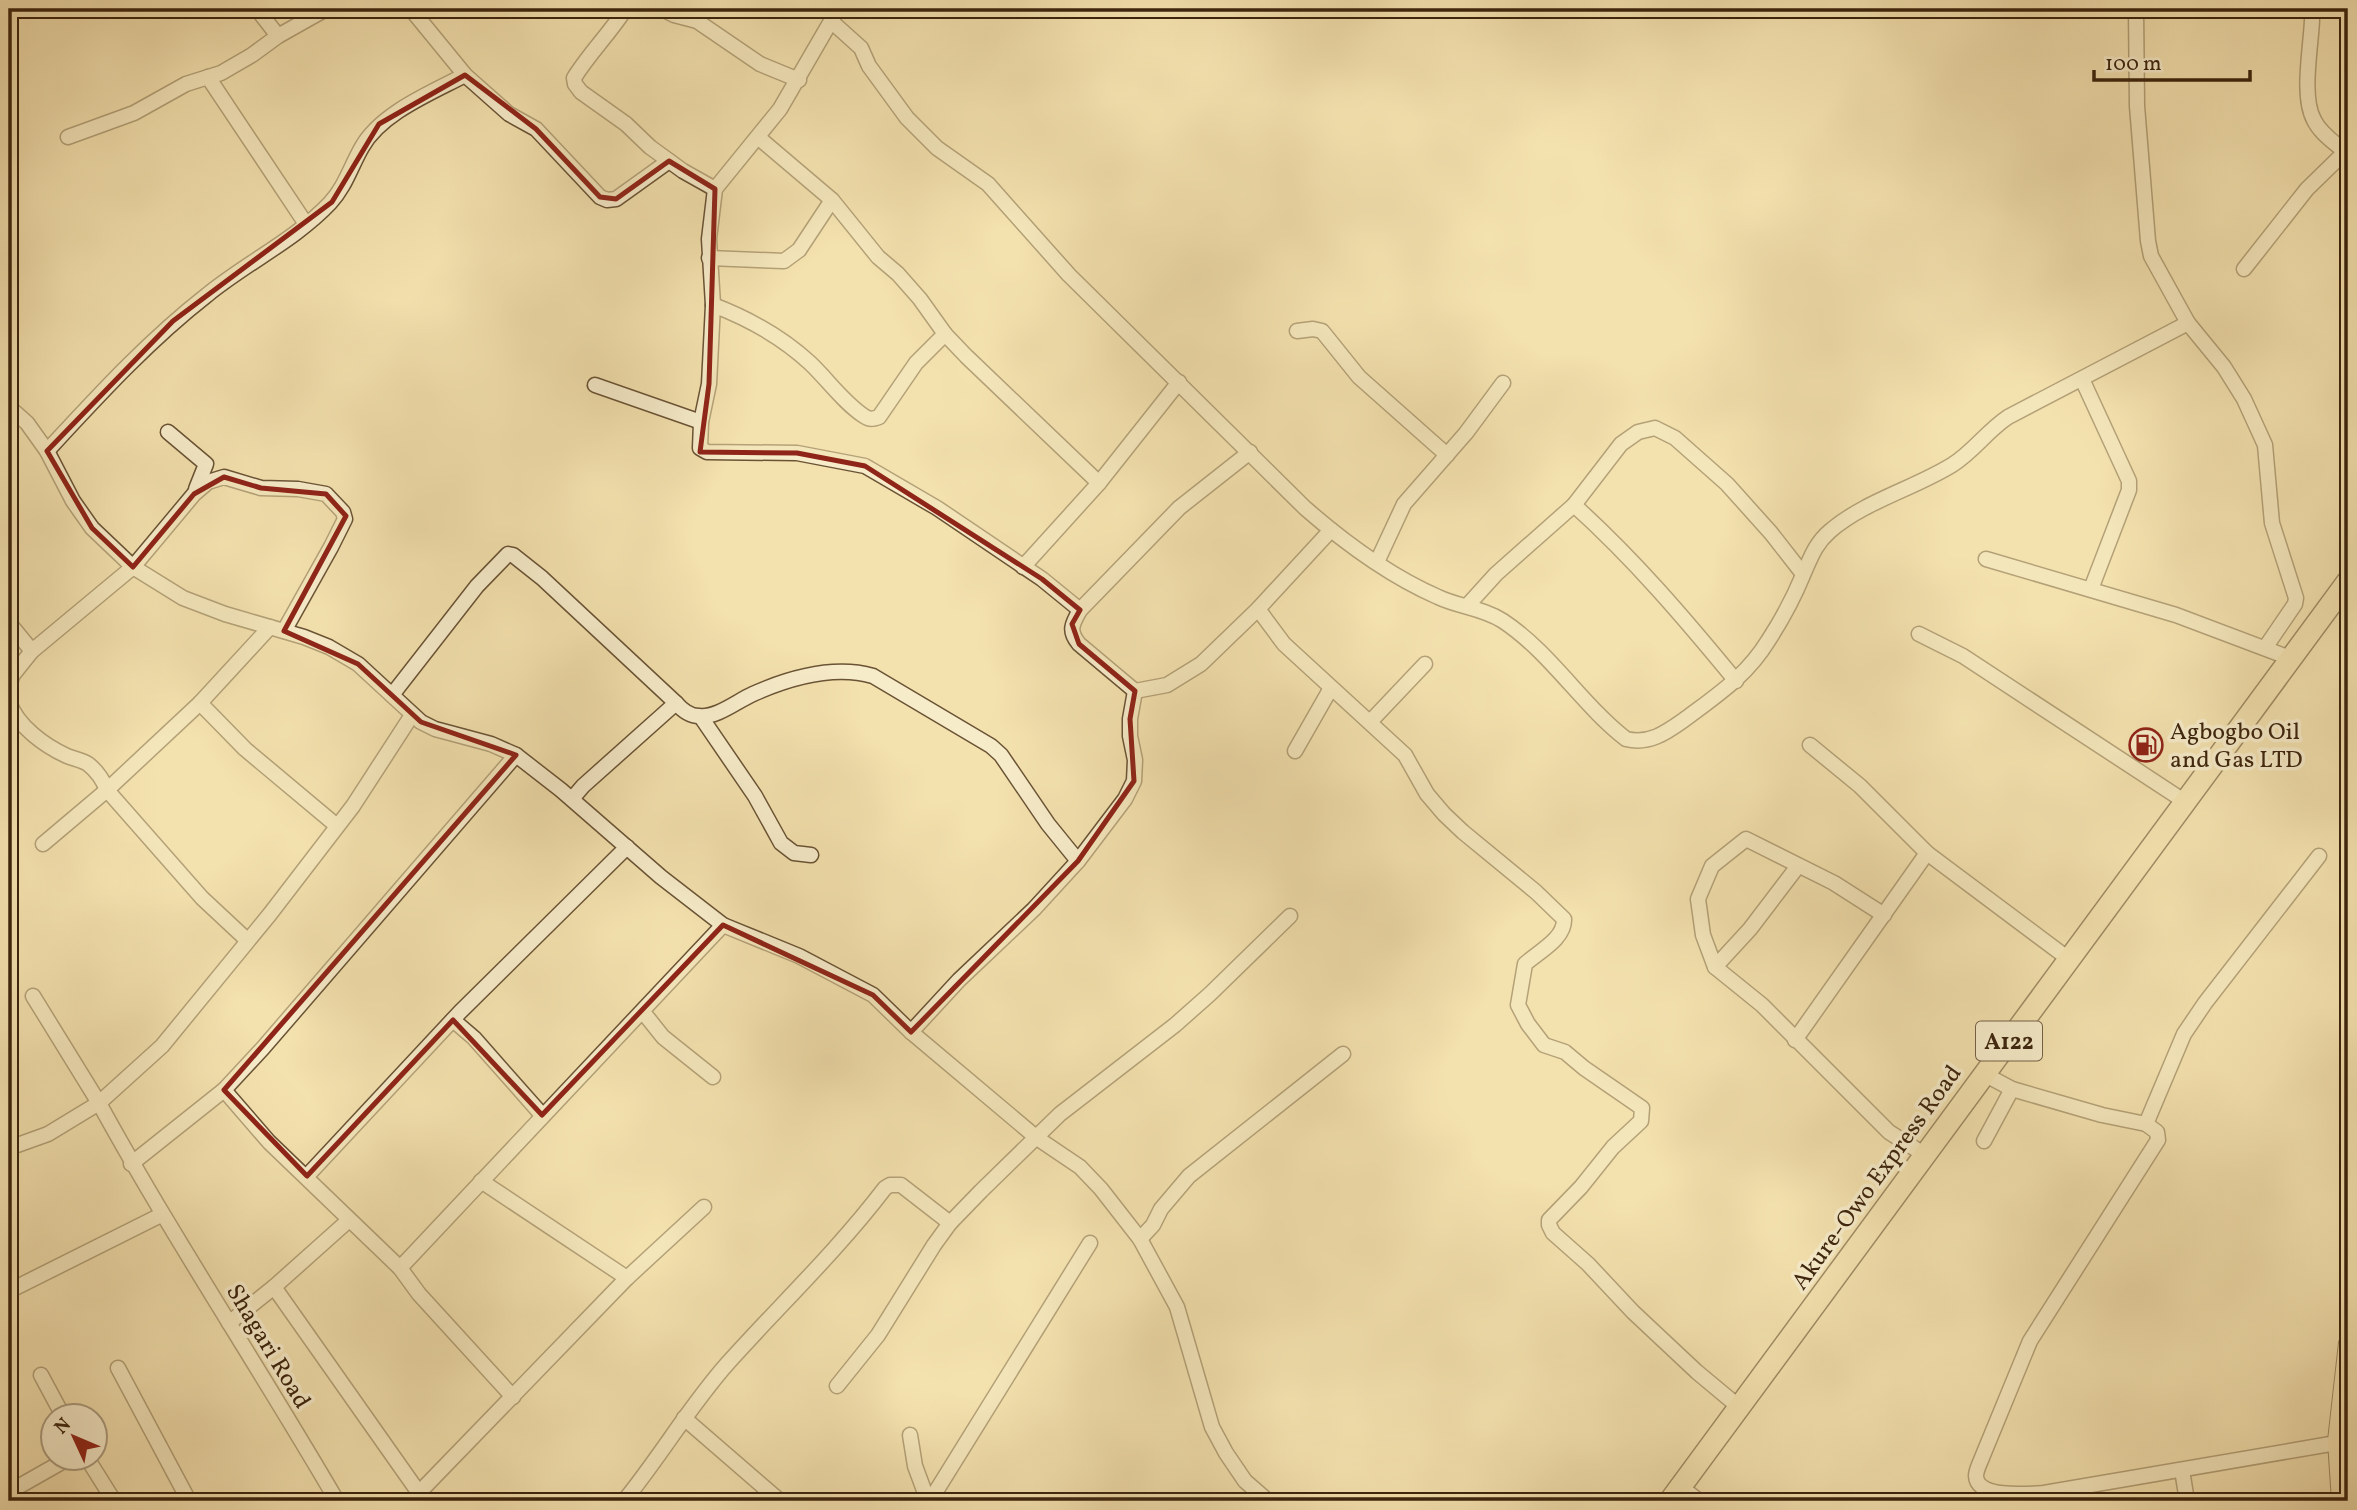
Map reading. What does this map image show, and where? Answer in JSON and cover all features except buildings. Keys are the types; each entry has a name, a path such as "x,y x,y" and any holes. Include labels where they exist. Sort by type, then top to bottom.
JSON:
{"highway":[{"name":"Akure-Owo Express Road","path":"1676,1494 2348,581"}],"main road":[{"path":"2342,1501 2348,1343"}],"street":[{"path":"257,9 278,36"},
{"path":"68,137 134,113 186,84 221,73 326,9"},
{"path":"411,9 465,75 509,114 536,129 600,197 607,200 616,199 668,161"},
{"path":"662,9 697,21 760,64 799,80"},
{"path":"2136,9 2137,106 2151,256 2188,323 2231,377 2258,425 2265,445 2272,523 2296,598 2295,604 2265,648"},
{"path":"624,10 584,61 574,78 576,85 668,161 715,190"},
{"path":"1080,610 937,508 865,466 797,453 702,452 700,448 701,422 709,384 713,305 709,258 715,190 759,138 799,80 835,15 861,48 875,74 907,118 937,148 988,184 1069,275 1282,486 1331,530 1402,580 1442,599 1500,618 1510,625 1626,739 1638,742 1665,733 1750,668 1804,574 1809,556 1818,542 1842,522 1953,464 2008,417 2188,323"},
{"path":"2244,269 2307,189 2347,153 2319,128 2312,118 2308,89 2312,20"},
{"path":"47,451 173,321 306,224 331,202 352,171 362,146 379,124 465,75"},
{"path":"208,77 306,224"},
{"path":"759,138 832,200 878,257 898,274 920,299 945,334 1099,483"},
{"path":"709,258 784,261 799,250 832,200"},
{"path":"713,305 740,316 783,343 808,362 856,410 872,419 879,417 916,363 945,334"},
{"path":"1297,331 1322,331 1359,377 1447,455"},
{"path":"2082,379 2129,481 2129,490 2091,589"},
{"path":"1023,567 1099,483 1179,382"},
{"path":"1377,562 1404,504 1447,455 1503,383"},
{"path":"595,385 701,422"},
{"path":"9,407 27,424 47,451 73,501 92,528 133,567 183,598 329,647 358,664 412,715 435,729 491,744 516,755 572,799 661,877 723,925 799,956 873,995 911,1032 1037,1138 1080,1167 1140,1239 1177,1307 1212,1427 1245,1481 1268,1501"},
{"path":"1467,606 1496,574 1574,505 1621,444 1638,432 1655,428 1675,438 1727,484 1804,574"},
{"path":"168,432 206,464 194,494"},
{"path":"1250,453 1179,508 1080,610 1072,624 1072,635 1089,654 1135,691 1155,689 1182,678 1201,664 1258,609 1331,530"},
{"path":"9,688 12,676 32,651 133,567 194,494 208,482 223,477 261,488 298,489 326,494 343,512 345,519 340,528 277,629 107,790 43,844"},
{"path":"1574,505 1614,541 1736,681"},
{"path":"392,695 477,586 508,554 513,555 542,578 690,714 701,717 789,681 826,673 854,671 873,676 991,746 1001,755 1048,824 1078,861"},
{"path":"1986,559 2176,615 2290,658"},
{"path":"1258,609 1284,644 1405,755 1427,794 1444,814 1564,919 1563,930 1525,964 1518,1005 1545,1046 1565,1052 1642,1108 1641,1121 1613,1147 1581,1187 1549,1220 1551,1230 1688,1364 1739,1407"},
{"path":"9,623 32,651"},
{"path":"1919,634 1973,663 2184,802"},
{"path":"1370,722 1426,664"},
{"path":"1295,751 1331,688"},
{"path":"911,1032 959,980 1034,909 1114,816 1133,781 1135,760 1130,719 1135,691"},
{"path":"9,702 12,713 20,722 49,746 86,763 98,774 107,790 202,898 247,940"},
{"path":"200,703 245,750 337,826"},
{"path":"572,799 676,703"},
{"path":"9,1148 48,1134 99,1103 162,1046 337,826 393,747 412,715"},
{"path":"701,717 749,787 781,843 794,853 811,855"},
{"path":"1810,745 1860,786 1927,853 2070,960"},
{"path":"131,1164 224,1090 516,755"},
{"path":"1884,915 1834,883 1746,839 1712,866 1698,899 1703,935 1715,967 1762,1005 1889,1132 1924,1155"},
{"path":"307,1176 453,1020 627,847"},
{"path":"1795,1040 1927,853"},
{"path":"2146,1124 2184,1034 2319,856"},
{"path":"1715,967 1750,929 1798,866"},
{"path":"837,1386 878,1335 918,1268 950,1223 1060,1114 1193,1009 1236,971 1290,916"},
{"path":"400,1268 723,925"},
{"name":"Shagari Road","path":"33,996 99,1103 161,1215 337,1501"},
{"path":"643,1012 663,1037 713,1077"},
{"path":"453,1020 474,1038 542,1115"},
{"path":"1140,1239 1153,1225 1161,1209 1189,1177 1343,1054"},
{"path":"1984,1074 2012,1089 2102,1115 2146,1124 2157,1132 2158,1140 2030,1341 1976,1476 1978,1483 1986,1489 2016,1495 2044,1493 2343,1441"},
{"path":"1984,1141 2012,1089"},
{"path":"224,1090 270,1142 400,1268 419,1294 513,1397"},
{"path":"481,1181 627,1278"},
{"path":"624,1501 728,1363 848,1236 885,1188 901,1185 950,1223"},
{"path":"274,1287 415,1497 627,1278 704,1206"},
{"path":"9,1291 161,1215"},
{"path":"229,1322 274,1287 349,1220"},
{"path":"929,1501 1090,1243"},
{"path":"118,1368 189,1501"},
{"path":"41,1375 55,1402"},
{"path":"684,1418 780,1501"},
{"path":"910,1435 915,1466 929,1501"},
{"path":"2182,1470 2187,1501"},
{"path":"9,1492 44,1472"},
{"path":"96,1472 114,1501"},
{"path":"1676,1494 1699,1501"}],"highlighted area":[{"path":"465,75 536,129 600,197 616,199 669,161 715,189 709,384 700,452 797,453 865,466 1042,579 1080,610 1072,624 1079,644 1135,691 1130,719 1134,781 1078,861 911,1032 873,995 723,925 542,1115 453,1020 307,1176 224,1090 516,755 421,722 358,664 284,631 346,516 326,494 261,488 224,477 194,494 133,567 92,528 47,451 173,321 332,202 379,124"}],"place":[{"name":"Agbogbo Oil and Gas LTD","path":"2146,745"}]}
